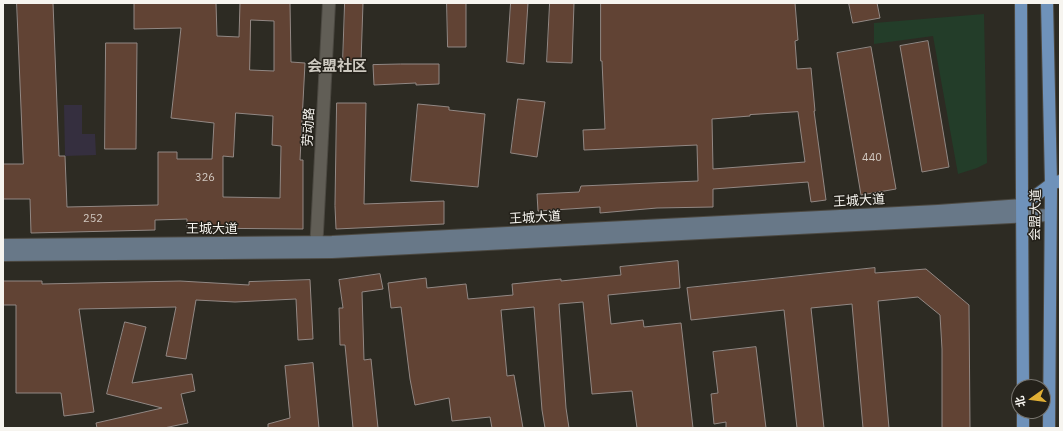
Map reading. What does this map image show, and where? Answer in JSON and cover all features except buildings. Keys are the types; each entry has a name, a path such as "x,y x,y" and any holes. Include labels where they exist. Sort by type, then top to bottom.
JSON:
{"main road":[{"name":"会盟大道","path":"1021,3 1023,379"},
{"name":"会盟大道","path":"1047,3 1055,183 1049,428"},
{"path":"1023,211 1055,183"},
{"name":"王城大道","path":"3,255 316,247 1023,211 1055,215"},
{"name":"王城大道","path":"3,245 316,247"}],"street":[{"name":"劳动路","path":"316,247 329,3"}],"shaded area":[{"path":"64,105 82,105 82,134 95,134 96,155 65,156"}],"green space":[{"path":"984,14 987,163 958,174 933,36 874,44 874,23"}],"district":[{"name":"会盟社区","path":"337,67"}]}
